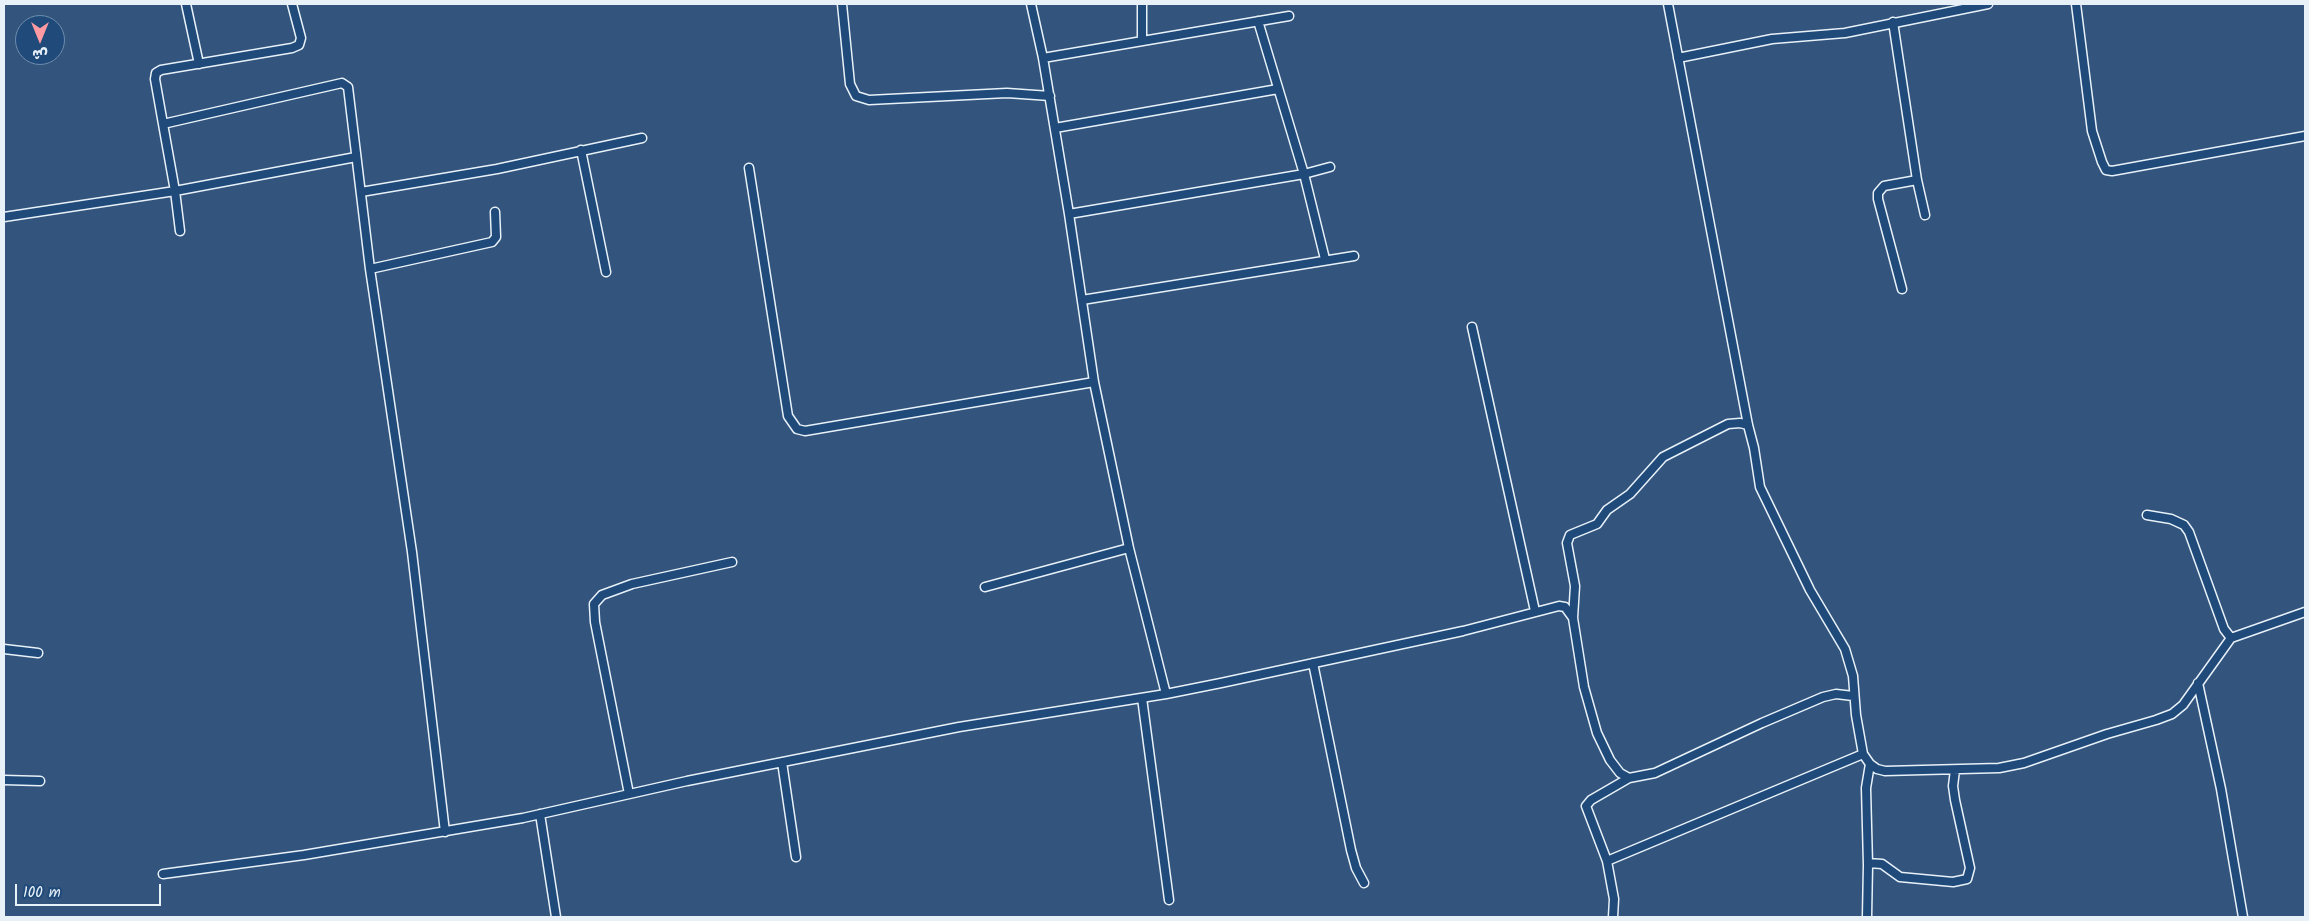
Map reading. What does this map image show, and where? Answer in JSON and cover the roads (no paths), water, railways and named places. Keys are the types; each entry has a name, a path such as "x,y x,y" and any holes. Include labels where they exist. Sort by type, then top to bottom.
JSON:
{"street":[{"path":"186,4 199,64"},
{"path":"180,232 176,191 155,79 156,73 161,70 292,48 299,45 301,38 292,4"},
{"path":"842,4 850,84 856,96 869,100 1016,93 1050,96"},
{"path":"1031,4 1050,96 1094,382 1129,548 1166,694"},
{"path":"1142,4 1142,41"},
{"path":"1668,4 1760,487 1810,590 1845,649 1853,676 1853,696 1863,754 1870,764 1876,769 1885,771 1999,768 2024,762 2107,734 2156,720 2172,714 2183,705 2231,638 2305,612"},
{"path":"1678,58 1772,39 1838,34 1988,4"},
{"path":"2076,4 2091,122 2106,170 2112,172 2305,136"},
{"path":"1043,58 1289,16"},
{"path":"1258,21 1304,174 1325,259"},
{"path":"1894,22 1917,180 1925,215"},
{"path":"163,124 342,83 346,84 349,93 370,269 412,552 445,832"},
{"path":"1055,128 1278,89"},
{"path":"361,192 497,169 642,138"},
{"path":"581,150 606,272"},
{"path":"4,217 176,191 356,157"},
{"path":"1069,214 1304,174 1330,167"},
{"path":"749,168 788,416 796,429 805,431 1094,382"},
{"path":"1902,289 1878,193 1884,186 1917,180"},
{"path":"370,269 492,242 496,237 495,212"},
{"path":"1082,300 1325,259 1354,256"},
{"path":"1472,328 1535,611"},
{"path":"1629,778 1620,773 1610,760 1593,720 1584,687 1573,618 1576,586 1567,543 1570,535 1597,524 1607,510 1630,494 1663,457 1728,424 1740,423 1748,426"},
{"path":"2147,515 2171,519 2184,525 2189,532 2224,629 2231,638"},
{"path":"984,586 1129,548"},
{"path":"629,794 594,616 594,604 602,595 632,584 732,562"},
{"path":"163,874 304,856 445,832 959,727 1166,694 1463,631 1559,606 1565,608 1573,618"},
{"path":"4,649 38,653"},
{"path":"1313,663 1351,850 1356,868 1364,883"},
{"path":"2198,683 2221,790 2242,917"},
{"path":"1613,917 1614,899 1607,861 1588,814 1586,804 1629,778 1655,773 1823,697 1836,694 1853,696"},
{"path":"1142,698 1169,900"},
{"path":"1607,861 1863,754"},
{"path":"782,762 796,857"},
{"path":"1867,917 1866,788 1870,764"},
{"path":"1868,863 1882,864 1900,877 1953,882 1967,879 1970,868 1955,800 1955,770"},
{"path":"4,780 40,781"},
{"path":"540,814 556,917"}]}
